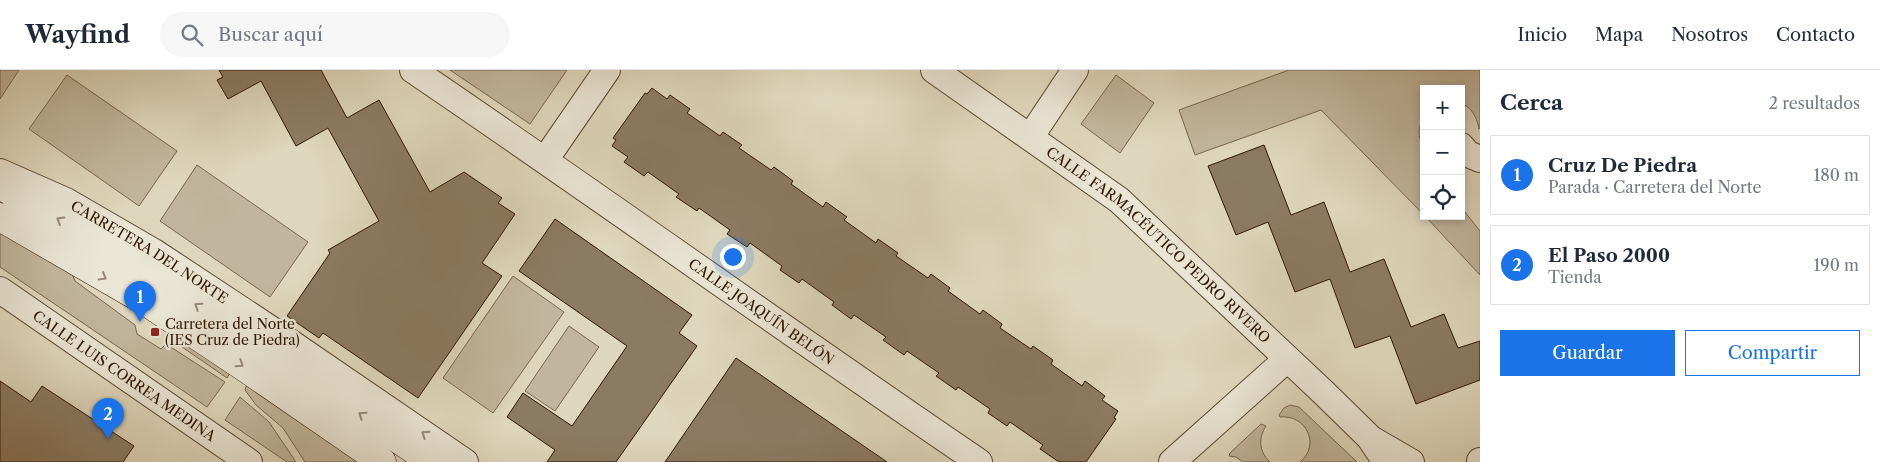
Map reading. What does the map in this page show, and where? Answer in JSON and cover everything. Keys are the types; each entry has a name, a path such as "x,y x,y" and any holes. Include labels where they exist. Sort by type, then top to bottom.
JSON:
{"street":[{"name":"CALLE JOAQUÍN BELÓN","path":"413,70 979,462"},
{"path":"545,160 607,70"},
{"name":"CALLE FARMACÉUTICO PEDRO RIVERO","path":"934,70 1031,136 1119,200 1369,437 1386,462"},
{"path":"1031,136 1075,70"},
{"path":"1465,151 1468,154 1480,159"},
{"name":"CARRETERA DEL NORTE","path":"0,172 66,201 154,252 465,462"},
{"name":"CARRETERA DEL NORTE","path":"0,185 96,241 262,346 432,462"},
{"path":"0,217 145,301 382,462"},
{"name":"CALLE LUIS CORREA MEDINA","path":"0,290 249,462"},
{"path":"1172,462 1287,358"},
{"name":"CALLE FARMACÉUTICO PEDRO RIVERO","path":"1369,437 1411,462"}],"shaded area":[{"path":"0,70 19,70 0,99"},
{"path":"450,70 567,70 530,124"},
{"path":"1289,70 1480,70 1480,128 1478,129 1475,116 1465,105 1465,85 1420,85 1420,211 1321,110 1195,155 1179,110"},
{"path":"67,75 177,151 139,206 29,129"},
{"path":"1116,75 1154,103 1120,153 1081,124"},
{"path":"197,165 308,242 270,297 160,221"},
{"path":"1465,212 1480,231 1480,275 1429,220 1465,220"},
{"path":"0,230 70,269 75,281 135,325 137,334 161,349 166,344 225,382 207,407 0,267"},
{"path":"513,276 564,312 493,413 443,378"},
{"path":"569,326 599,347 555,411 525,391"},
{"path":"178,336 231,371 227,378 169,338"},
{"path":"247,384 363,462 305,462 283,428 256,405 245,390"},
{"path":"240,397 269,422 296,462 287,462 225,420"},
{"path":"1290,405 1299,407 1357,462 1300,462 1306,455 1310,440 1308,432 1297,420 1289,417 1280,417 1279,415 1284,408"},
{"path":"1261,424 1266,426 1263,431 1261,445 1266,458 1270,462 1243,462 1236,457 1229,456 1230,453"}],"building":[{"path":"219,70 321,70 347,118 379,100 430,192 464,172 502,198 498,203 515,214 482,263 502,276 418,398 323,333 319,338 287,316 330,253 328,250 379,221 328,128 296,146 261,81 228,99 217,80 223,77"},
{"path":"652,88 667,99 670,95 690,109 687,113 720,136 723,132 742,145 739,148 771,170 774,167 793,181 791,184 823,207 826,202 847,217 844,220 876,243 878,239 898,253 896,256 928,278 931,274 950,288 948,291 980,314 983,310 1002,324 1000,328 1031,349 1033,346 1053,360 1051,364 1082,386 1085,381 1105,396 1102,400 1118,411 1114,418 1116,419 1086,462 1059,462 1040,449 1043,445 1010,422 1007,426 988,413 990,409 958,387 956,390 936,376 939,373 907,351 904,355 883,340 886,337 854,315 851,319 832,305 834,302 802,279 799,283 780,270 782,266 750,243 747,247 727,234 730,230 699,208 697,211 676,197 679,194 648,172 644,176 624,162 628,157 612,146 616,140 613,138 645,93 647,94"},
{"path":"1264,145 1291,215 1324,202 1350,272 1384,259 1411,327 1444,314 1458,348 1480,341 1480,380 1416,404 1390,336 1355,348 1330,279 1295,292 1268,222 1236,235 1208,166"},
{"path":"555,219 692,315 679,333 697,346 616,462 547,462 555,450 507,417 523,393 572,426 627,346 519,271"},
{"path":"736,358 887,462 665,462"},
{"path":"0,381 31,402 42,386 134,446 123,462 0,462"}],"place":[{"name":"Cruz De Piedra","path":"140,322"},
{"name":"Carretera del Norte (IES Cruz de Piedra)","path":"155,332"},
{"name":"El Paso 2000","path":"108,439"}]}
